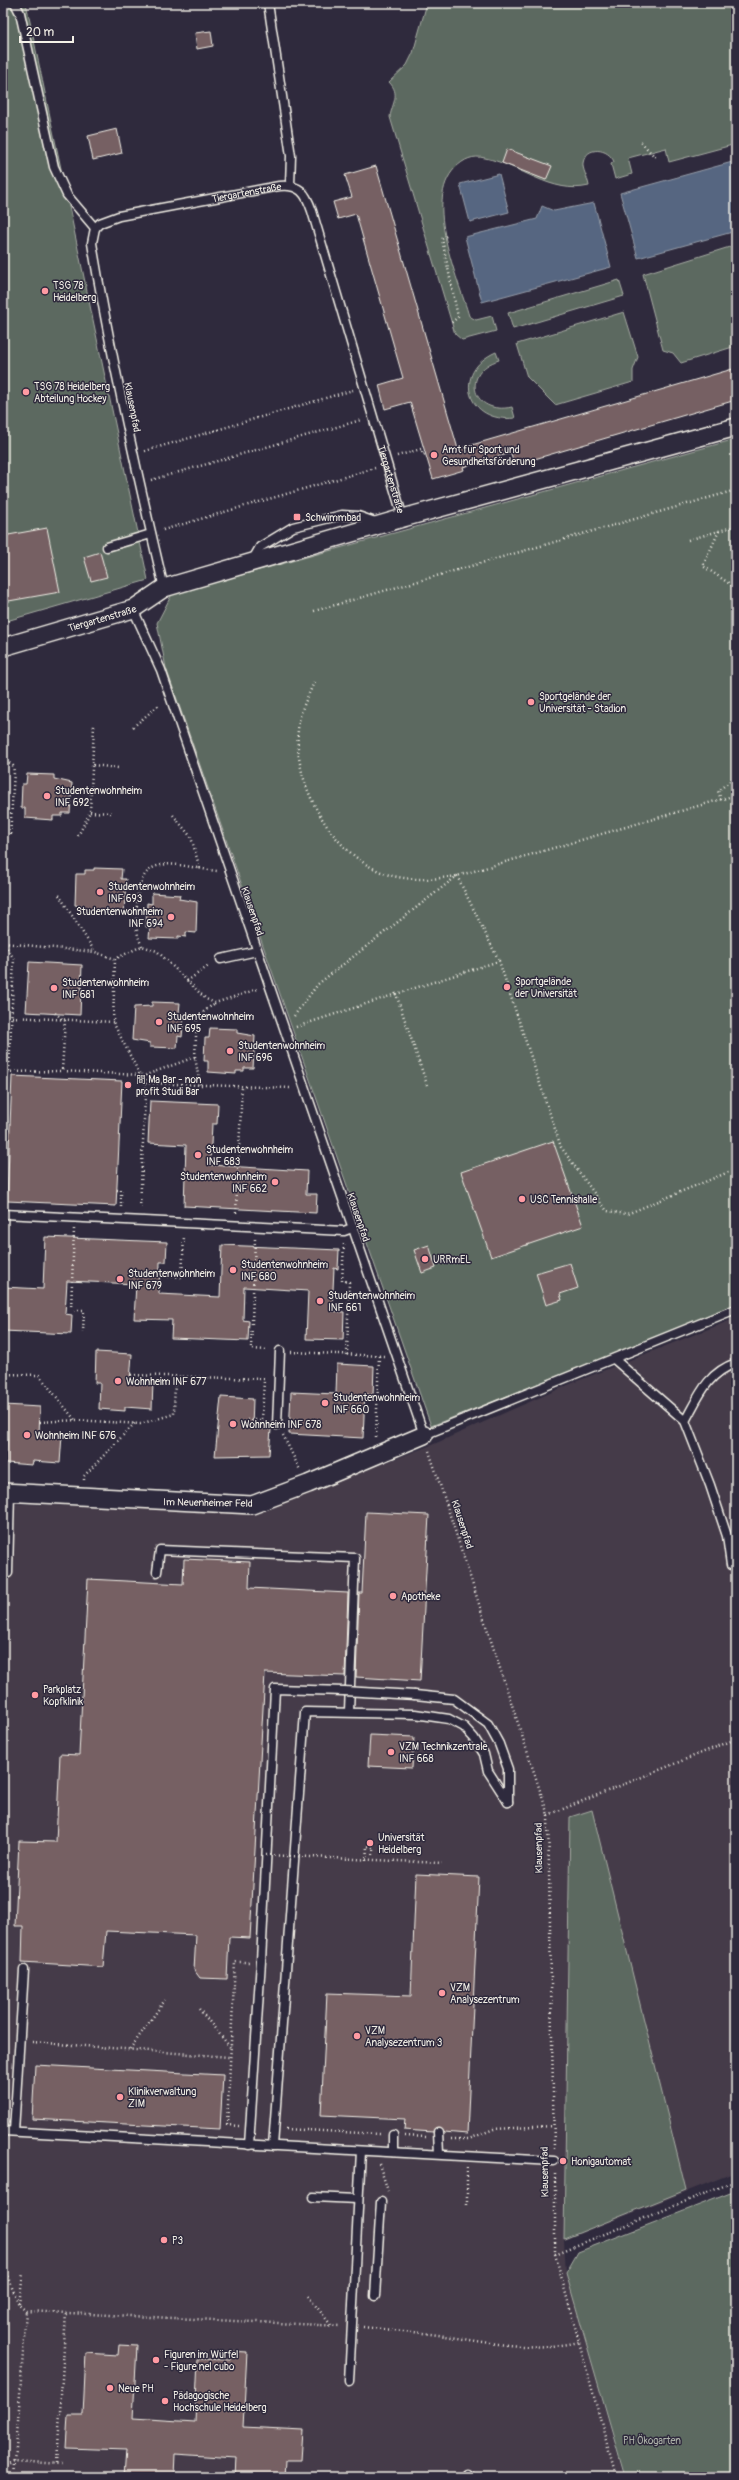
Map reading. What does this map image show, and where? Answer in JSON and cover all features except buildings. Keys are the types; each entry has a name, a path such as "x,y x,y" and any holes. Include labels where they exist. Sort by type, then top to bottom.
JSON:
{"street":[{"name":"Tiergartenstraße","path":"3,647 133,609 164,588 251,564 380,524 736,427"},
{"name":"Im Neuenheimer Feld","path":"7,1492 252,1505 424,1435"}],"lane":[{"path":"15,3 20,13 58,178 81,214 94,228"},
{"path":"268,3 291,156 290,185"},
{"name":"Tiergartenstraße","path":"94,228 100,223 119,216 290,185 300,188 307,197 312,211 364,388 371,417 403,518"},
{"name":"Klausenpfad","path":"94,228 92,243 97,273 132,454 164,588"},
{"path":"251,564 260,547 293,527 342,515 358,516 380,524"},
{"path":"107,547 151,534"},
{"name":"Klausenpfad","path":"133,609 161,670 229,873 304,1087 348,1229 396,1354 424,1435"},
{"path":"221,959 257,951"},
{"path":"3,1214 348,1229"},
{"path":"424,1435 736,1309"},
{"path":"277,1425 280,1351"},
{"path":"614,1359 685,1421 724,1529 731,1565"},
{"path":"685,1421 713,1375 725,1367 736,1363"},
{"path":"7,1492 8,1573"},
{"path":"157,1572 160,1550 355,1558 349,1711"},
{"path":"249,2145 261,1962 275,1689 344,1691 454,1699 488,1724 499,1744 508,1769 508,1802 488,1771 484,1754 474,1738 464,1727 449,1719 415,1714 349,1711 305,1712 273,2146"},
{"path":"14,2131 24,1970"},
{"path":"3,2131 554,2161"},
{"path":"438,2132 438,2154"},
{"path":"393,2135 393,2152"},
{"path":"349,2381 360,2151"},
{"path":"313,2197 357,2199"},
{"path":"375,2296 381,2202"}],"path":[{"path":"641,142 656,158"},
{"path":"446,236 442,239 458,317 451,323"},
{"path":"132,454 364,388"},
{"path":"139,484 371,417"},
{"path":"151,534 386,462 422,449 423,454 425,454"},
{"path":"314,611 736,490"},
{"path":"688,540 736,526"},
{"path":"719,531 703,566 736,588"},
{"path":"314,682 299,722 299,752 308,793 325,825 348,849 369,865 393,876 427,880 457,876 736,796"},
{"path":"133,727 163,702 171,699"},
{"path":"78,836 90,812 94,724"},
{"path":"3,758 13,766 14,772 10,836"},
{"path":"93,765 118,768"},
{"path":"721,800 718,791 736,776"},
{"path":"90,812 113,813"},
{"path":"174,815 191,837 200,870"},
{"path":"215,1003 206,999 157,952 142,946 136,934 138,886 147,874 158,865 178,865 200,870 229,873"},
{"path":"457,876 499,961 561,1147 607,1211 627,1214 736,1169"},
{"path":"284,1030 318,984 457,876"},
{"path":"59,895 95,952"},
{"path":"4,905 4,943 14,959 9,1070"},
{"path":"4,943 95,952 115,959 142,946"},
{"path":"115,959 113,1022 140,1075"},
{"path":"187,981 221,959"},
{"path":"284,1030 499,961"},
{"path":"200,1086 195,1056 197,1017 215,1003 269,986"},
{"path":"396,994 427,1085"},
{"path":"55,1014 65,1020"},
{"path":"12,1017 113,1022"},
{"path":"62,1071 65,1020"},
{"path":"3,1072 9,1070 62,1071 146,1075 195,1056"},
{"path":"139,1221 146,1075"},
{"path":"145,1083 200,1086 304,1087"},
{"path":"236,1225 242,1087"},
{"path":"117,1190 122,1190 121,1209"},
{"path":"75,1218 71,1310 84,1310 84,1332"},
{"path":"160,1276 182,1277 185,1223"},
{"path":"256,1226 251,1348 379,1356 396,1354"},
{"path":"347,1354 349,1282 342,1281 348,1229"},
{"path":"375,1456 379,1356"},
{"path":"3,1374 39,1375 76,1420"},
{"path":"131,1375 264,1379 263,1383"},
{"path":"40,1422 76,1420 135,1422 140,1424 174,1414 175,1377"},
{"path":"247,1420 262,1420"},
{"path":"81,1495 84,1476 135,1422"},
{"name":"Klausenpfad","path":"424,1435 548,1815 555,2254 616,2477"},
{"path":"548,1815 736,1739"},
{"path":"366,1861 367,1846 373,1847 373,1855"},
{"path":"266,1855 366,1861 442,1862"},
{"path":"227,2125 229,2057 235,1962 261,1962"},
{"path":"130,2049 165,2000"},
{"path":"199,2009 230,2047"},
{"path":"19,2042 229,2057"},
{"path":"374,2151 390,2195"},
{"path":"467,2156 467,2206"},
{"path":"555,2254 736,2181"},
{"path":"3,2265 19,2305 26,2311 351,2326 413,2331 520,2347 563,2345 579,2342"},
{"path":"19,2305 23,2273"},
{"path":"308,2296 332,2325"},
{"path":"14,2477 26,2311"},
{"path":"57,2463 66,2312"},
{"path":"3,2467 15,2461 62,2464"}],"shaded area":[{"name":"Universität Heidelberg","path":"736,1318 736,2172 564,2240 566,2273 624,2477 3,2477 3,1503 253,1513 434,1444 577,1381"}],"green space":[{"name":"TSG 78 Heidelberg","path":"3,3 26,3 148,580 3,622"},
{"path":"427,3 736,3 736,144 669,162 666,148 628,158 632,174 615,179 611,164 614,162 611,157 603,151 593,151 588,153 583,163 583,168 589,186 575,188 549,183 498,162 481,157 469,158 462,162 455,168 446,182 442,200 442,219 446,240 451,261 469,316 476,320 492,316 496,331 462,340 455,334 390,117 395,95 393,86 389,82 407,65 413,53"},
{"path":"736,245 736,346 681,363 673,353 663,350 643,274"},
{"path":"619,280 624,296 513,329 508,313"},
{"path":"624,312 638,357 633,370 633,382 555,405 527,377 517,344"},
{"path":"496,352 499,360 487,366 479,374 475,383 476,391 480,399 488,405 498,408 512,407 515,418 499,418 485,413 476,405 471,395 470,383 473,372 482,361"},
{"name":"Sportgelände der Universität","path":"736,439 736,1306 431,1426 166,668 157,623 172,594"},
{"path":"592,1810 686,2190 564,2239 570,1817"},
{"name":"PH Ökogarten","path":"733,2192 736,2202 736,2477 625,2477 566,2273 578,2252"}],"water":[{"path":"736,161 736,231 638,258 620,193"},
{"path":"499,174 509,212 470,222 460,184"},
{"path":"594,203 611,267 482,302 465,237 537,219 542,206 554,211"}],"place":[{"name":"TSG 78 Heidelberg","path":"45,291"},
{"name":"TSG 78 Heidelberg Abteilung Hockey","path":"26,392"},
{"name":"Amt für Sport und Gesundheitsförderung","path":"434,455"},
{"name":"Schwimmbad","path":"297,517"},
{"name":"Sportgelände der Universität - Stadion","path":"531,702"},
{"name":"Studentenwohnheim INF 692","path":"47,796"},
{"name":"Studentenwohnheim INF 693","path":"100,892"},
{"name":"Studentenwohnheim INF 694","path":"171,917"},
{"name":"Sportgelände der Universität","path":"507,987"},
{"name":"Studentenwohnheim INF 681","path":"54,988"},
{"name":"Studentenwohnheim INF 695","path":"159,1022"},
{"name":"Studentenwohnheim INF 696","path":"230,1051"},
{"name":"間 Ma Bar - non profit Studi Bar","path":"128,1085"},
{"name":"Studentenwohnheim INF 683","path":"198,1155"},
{"name":"Studentenwohnheim INF 662","path":"275,1182"},
{"name":"USC Tennishalle","path":"522,1199"},
{"name":"URRmEL","path":"425,1259"},
{"name":"Studentenwohnheim INF 680","path":"233,1270"},
{"name":"Studentenwohnheim INF 679","path":"120,1279"},
{"name":"Studentenwohnheim INF 661","path":"320,1301"},
{"name":"Wohnheim INF 677","path":"118,1381"},
{"name":"Studentenwohnheim INF 660","path":"325,1403"},
{"name":"Wohnheim INF 678","path":"233,1424"},
{"name":"Wohnheim INF 676","path":"27,1435"},
{"name":"Apotheke","path":"393,1596"},
{"name":"Parkplatz Kopfklinik","path":"35,1695"},
{"name":"VZM Technikzentrale INF 668","path":"391,1752"},
{"name":"Universität Heidelberg","path":"370,1843"},
{"name":"VZM Analysezentrum","path":"442,1993"},
{"name":"VZM Analysezentrum 3","path":"357,2036"},
{"name":"Klinikverwaltung ZIM","path":"120,2097"},
{"name":"Honigautomat","path":"563,2161"},
{"name":"P3","path":"164,2240"},
{"name":"Figuren im Würfel - Figure nel cubo","path":"156,2360"},
{"name":"Neue PH","path":"110,2388"},
{"name":"Pädagogische Hochschule Heidelberg","path":"165,2401"}]}
